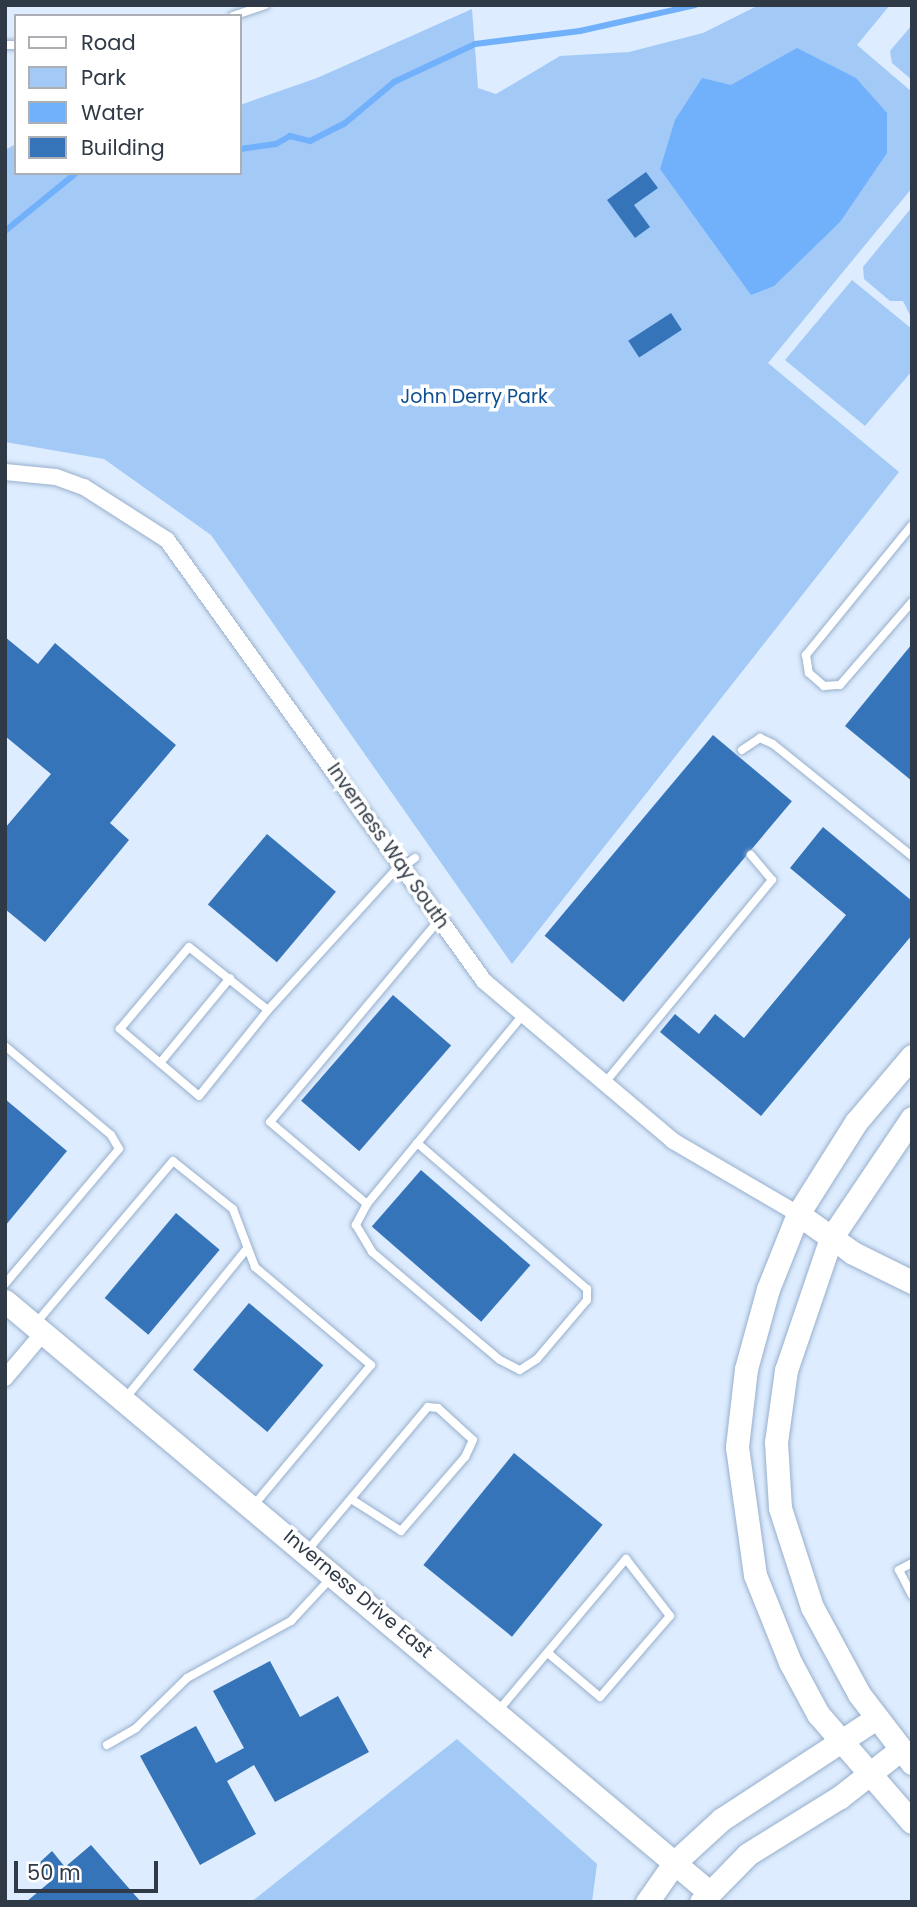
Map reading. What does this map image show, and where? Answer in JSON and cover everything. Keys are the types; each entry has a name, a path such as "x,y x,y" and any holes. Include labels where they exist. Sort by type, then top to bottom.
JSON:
{"main road":[{"path":"912,1056 856,1122 798,1214 768,1289 746,1369 737,1447 740,1493 755,1575 790,1661 818,1714 912,1822"},
{"path":"704,1896 748,1854 870,1775 906,1757 875,1719 812,1607 780,1508 776,1442 786,1370 831,1238 912,1118"},
{"path":"798,1214 831,1238 912,1282"},
{"name":"Inverness Drive East","path":"5,1301 498,1711 675,1862 704,1896"},
{"path":"647,1902 675,1862 722,1819 875,1719"}],"street":[{"name":"Inverness Way South","path":"5,472 56,477 99,494 179,551 406,863 439,920 484,981 603,1085 696,1158 798,1214"},
{"path":"5,1378 39,1329"}],"lane":[{"path":"239,14 265,5"},
{"path":"912,525 806,655 809,673 824,686 840,685 912,602"},
{"path":"742,750 760,738 773,744 912,856"},
{"path":"603,1085 772,880 751,855"},
{"path":"268,1010 189,947 120,1029 199,1096 268,1010 406,863"},
{"path":"367,1204 270,1122 439,920"},
{"path":"160,1063 230,978"},
{"path":"417,1143 587,1289 587,1300 537,1359 520,1370 372,1252 356,1225 367,1204 417,1143 522,1016"},
{"path":"5,1046 111,1135 119,1149 5,1284"},
{"path":"39,1329 173,1161 233,1209 246,1250 255,1267 371,1365 253,1506"},
{"path":"124,1400 246,1250"},
{"path":"307,1551 428,1407 438,1408 473,1440 465,1457 401,1531 351,1499"},
{"path":"498,1711 626,1559 670,1616 600,1697 548,1653"},
{"path":"912,1563 900,1570 912,1595"},
{"path":"107,1745 136,1728 187,1678 291,1621 334,1574"}],"green space":[{"name":"John Derry Park","path":"759,5 890,5 857,45 912,92 912,188 768,363 899,472 512,964 211,535 104,459 5,442 5,150 14,145 14,175 242,175 242,104 317,78 472,9 478,88 496,94 560,56 629,52 703,33"},
{"path":"912,25 912,80 892,63 890,51"},
{"path":"912,207 912,319 903,301 890,301 864,279 863,267"},
{"path":"852,280 912,329 912,371 865,426 785,360"},
{"path":"457,1739 597,1864 592,1902 251,1902"}],"water":[{"path":"797,48 856,78 887,113 887,153 840,222 774,286 751,295 660,169 675,120 702,78 731,85"}],"building":[{"path":"646,172 658,188 634,205 650,227 635,238 607,200"},
{"path":"671,313 682,330 639,358 628,341"},
{"path":"5,637 38,664 55,643 176,745 110,823 129,840 45,942 5,909 5,828 51,774 5,736"},
{"path":"912,644 912,781 845,726"},
{"path":"713,735 792,801 623,1002 545,936"},
{"path":"823,827 912,901 912,935 761,1116 660,1032 675,1014 699,1034 715,1014 744,1038 846,915 790,868"},
{"path":"267,834 336,892 277,962 208,904"},
{"path":"393,995 451,1046 359,1151 301,1101"},
{"path":"5,1099 67,1151 5,1226"},
{"path":"421,1170 530,1265 481,1322 372,1227"},
{"path":"176,1213 220,1250 148,1335 105,1298"},
{"path":"249,1303 323,1365 267,1432 193,1370"},
{"path":"514,1453 603,1525 512,1637 423,1565"},
{"path":"270,1661 300,1717 338,1696 369,1752 275,1802 254,1765 227,1781 256,1834 200,1865 140,1756 196,1726 216,1763 244,1748 213,1691"},
{"path":"91,1845 141,1902 26,1902 51,1881 38,1864 52,1851 65,1867"}],"waterway":[{"path":"242,149 276,144 290,136 310,141 344,124 394,82 475,44 580,31 695,5"},
{"path":"5,231 74,175"}]}
